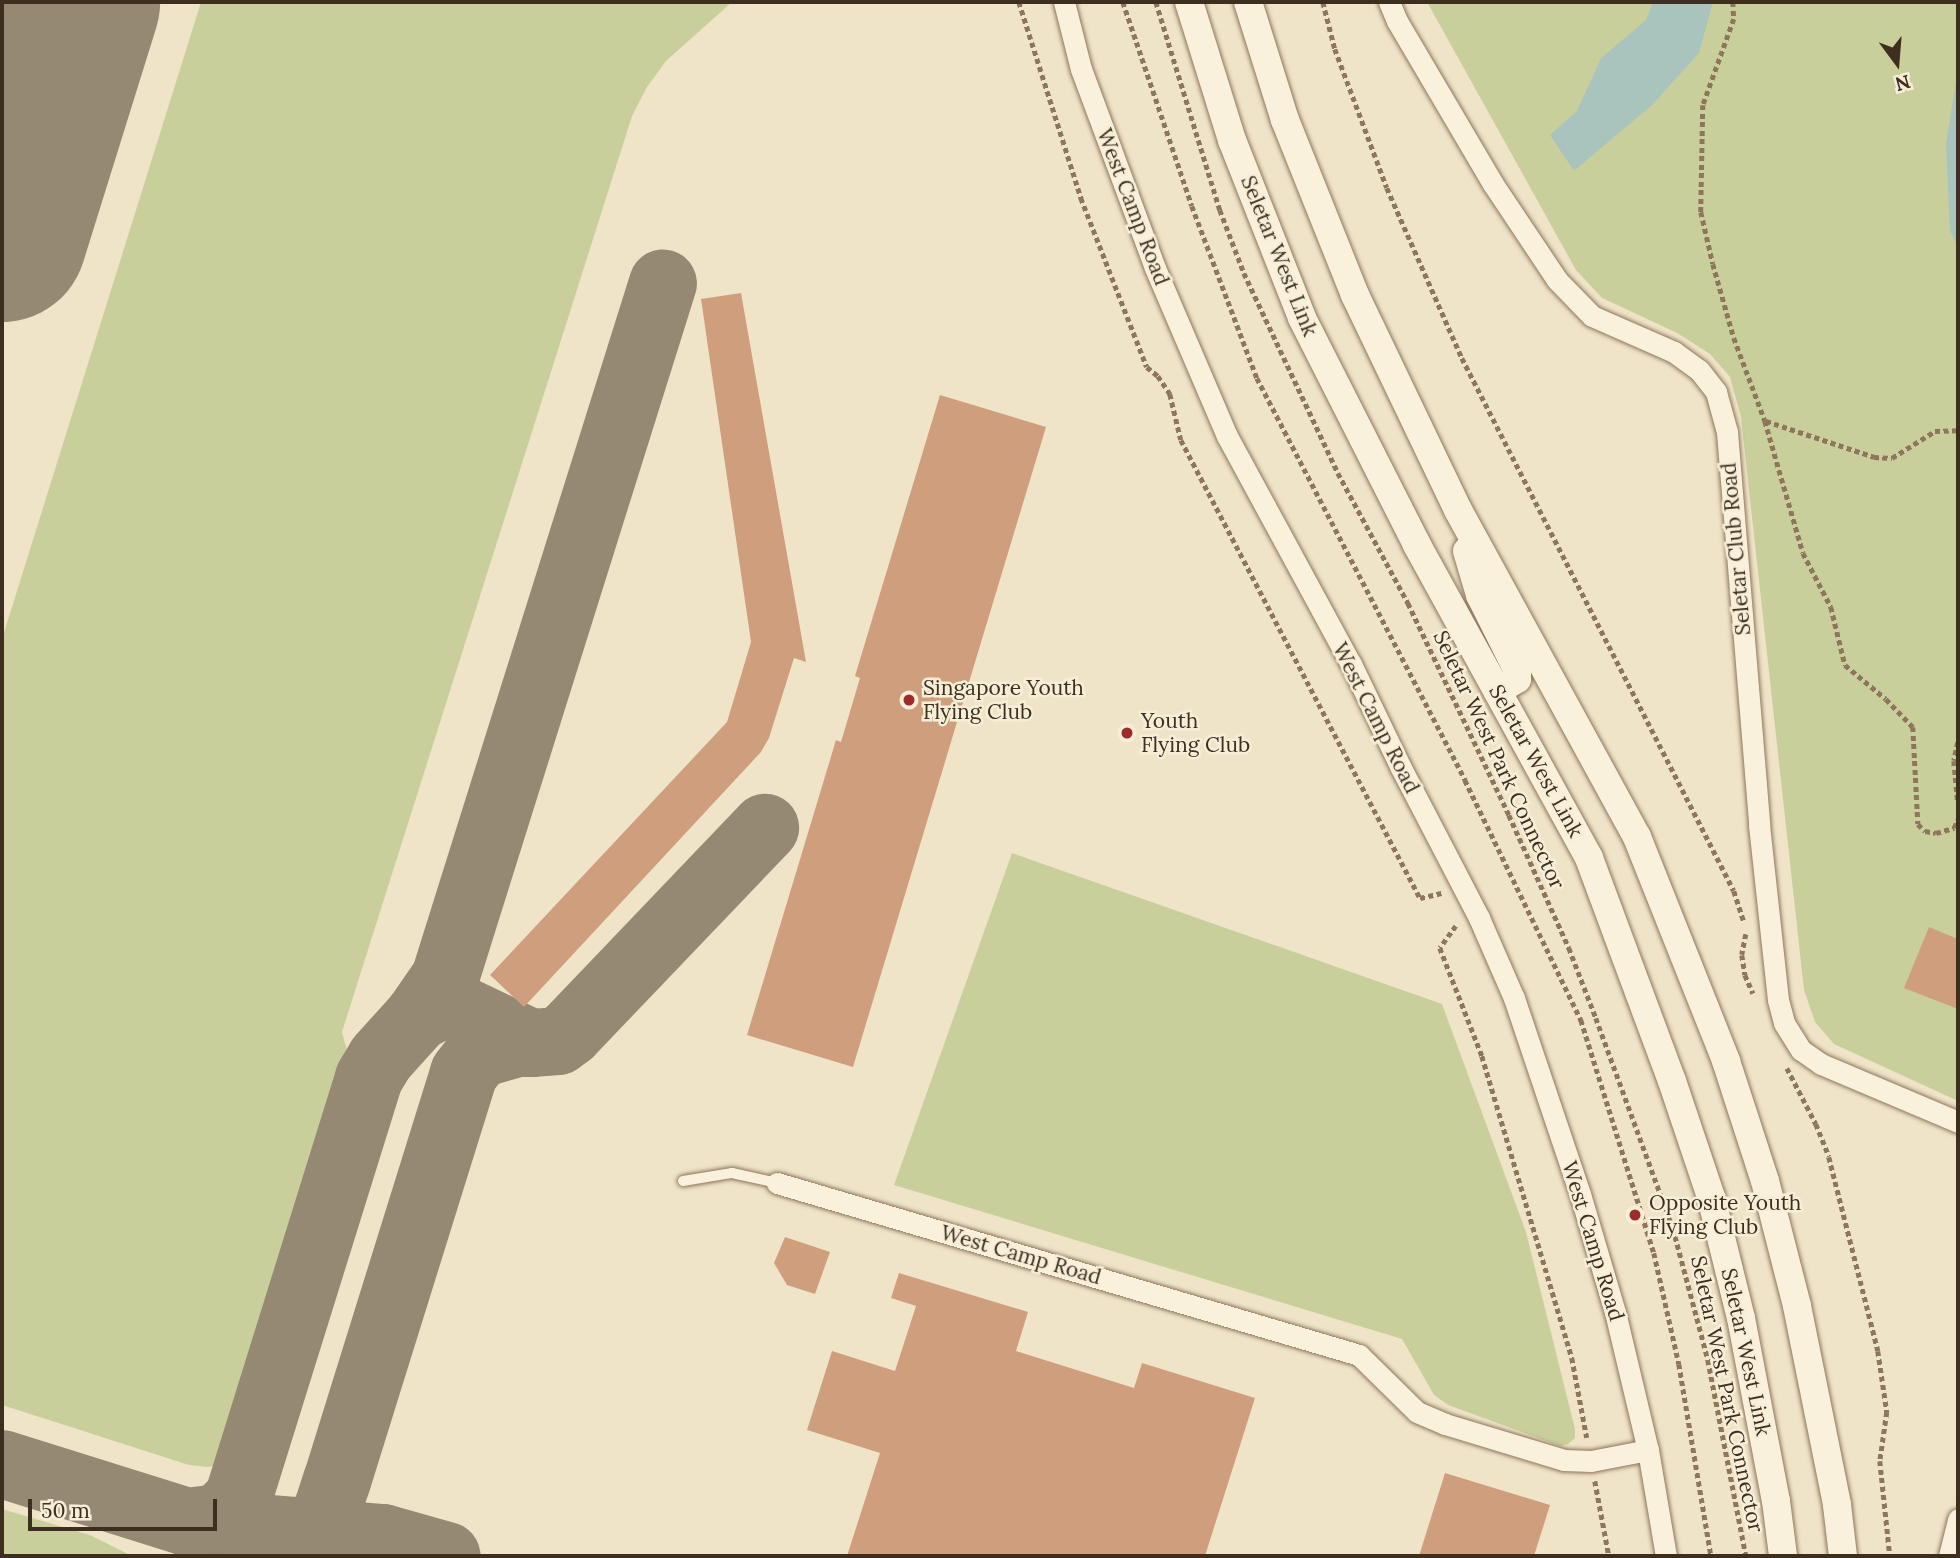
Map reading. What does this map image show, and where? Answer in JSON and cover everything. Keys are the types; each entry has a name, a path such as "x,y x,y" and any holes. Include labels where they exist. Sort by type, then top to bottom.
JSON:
{"main road":[{"name":"Seletar West Link","path":"1189,2 1231,139 1302,318 1417,545 1589,858 1672,1080 1711,1197 1741,1318 1776,1501 1783,1556"},
{"path":"1248,2 1285,120 1330,235 1458,510 1637,837 1726,1061 1765,1181 1797,1306 1837,1505 1843,1556"},
{"path":"1458,510 1480,595 1517,669 1517,678 1497,691"}],"street":[{"name":"West Camp Road","path":"1064,2 1082,69 1150,255 1227,436 1351,664 1479,918 1514,998 1580,1194 1615,1312 1648,1450 1665,1556"},
{"name":"Seletar Club Road","path":"1389,2 1397,21 1493,184 1557,280 1592,316 1674,352 1699,370 1716,392 1727,432 1759,825 1778,1000 1784,1023 1801,1049 1821,1064 1958,1122"},
{"name":"West Camp Road","path":"777,1183 1359,1355 1418,1412 1445,1424 1564,1461 1591,1461 1648,1450"},
{"path":"1949,1556 1958,1519"}],"lane":[{"path":"683,1181 732,1173 777,1183"}],"path":[{"path":"1019,2 1081,198 1147,367 1158,376 1170,394 1181,440 1420,898 1440,891 1445,901"},
{"path":"1123,2 1192,206 1257,378 1465,780 1581,1020 1654,1253 1679,1364 1711,1556"},
{"name":"Seletar West Park Connector","path":"1156,2 1220,211 1244,273 1338,473 1408,603 1509,815 1569,948 1596,1018 1673,1228 1708,1360 1746,1556"},
{"path":"1323,2 1335,49 1387,188 1462,358 1734,891 1744,919 1745,975 1754,997"},
{"path":"1734,2 1734,19 1703,105 1702,212 1734,338 1765,421 1802,553 1831,607 1844,665 1886,699 1913,727 1918,824 1925,831 1936,833 1954,828 1958,819"},
{"path":"1765,421 1883,457 1892,457 1935,431 1958,430"},
{"path":"1958,742 1954,761 1958,804"},
{"path":"1456,923 1456,929 1440,948 1482,1056 1564,1332 1609,1556"},
{"path":"1785,1064 1816,1124 1829,1157 1878,1351 1887,1412 1880,1461 1890,1556"}],"green space":[{"path":"201,2 732,2 666,61 647,87 632,116 342,1032 352,1069 235,1447 223,1464 208,1467 189,1465 2,1405 2,639"},
{"path":"1427,2 1958,2 1958,1101 1834,1044 1815,1022 1804,990 1741,417 1730,377 1710,354 1677,333 1602,298 1576,270"},
{"path":"1012,853 1442,1004 1526,1232 1575,1438 1560,1446 1448,1405 1434,1395 1402,1339 894,1185"},
{"path":"2,1509 90,1535 132,1556 2,1556"}],"water":[{"path":"1653,2 1713,2 1699,53 1652,105 1574,171 1550,135 1577,111 1601,58 1646,20"},
{"path":"1958,70 1958,247 1950,231 1946,143"}],"building":[{"path":"741,293 806,662 794,658 769,738 761,752 524,1007 490,975 727,722 751,642 701,299"},
{"name":"Singapore Youth Flying Club","path":"940,395 1046,427 853,1067 747,1035 836,740 841,742 860,678 855,676"},
{"path":"1929,927 1958,939 1958,1009 1904,988"},
{"path":"785,1237 830,1252 815,1294 787,1285 774,1263"},
{"path":"899,1273 1028,1312 1016,1351 1134,1388 1142,1363 1255,1398 1205,1556 847,1556 880,1453 807,1430 832,1351 895,1371 916,1306 891,1298"},
{"path":"1445,1473 1550,1505 1534,1556 1419,1556"}],"taxiway":[{"path":"418,1017 445,978 663,283"},
{"path":"187,1522 219,1518 238,1499 369,1078 381,1058 418,1017 437,1007 453,1006 531,1043 558,1041 569,1033 765,828"},
{"path":"304,1556 328,1508 337,1481 464,1073 479,1054 517,1043 531,1043"},
{"path":"2,1464 187,1522 383,1538 447,1556"}],"runway":[{"path":"2,237 75,2"}],"place":[{"name":"Singapore Youth Flying Club","path":"909,700"},
{"name":"Youth Flying Club","path":"1127,733"},
{"name":"Opposite Youth Flying Club","path":"1635,1215"}]}
